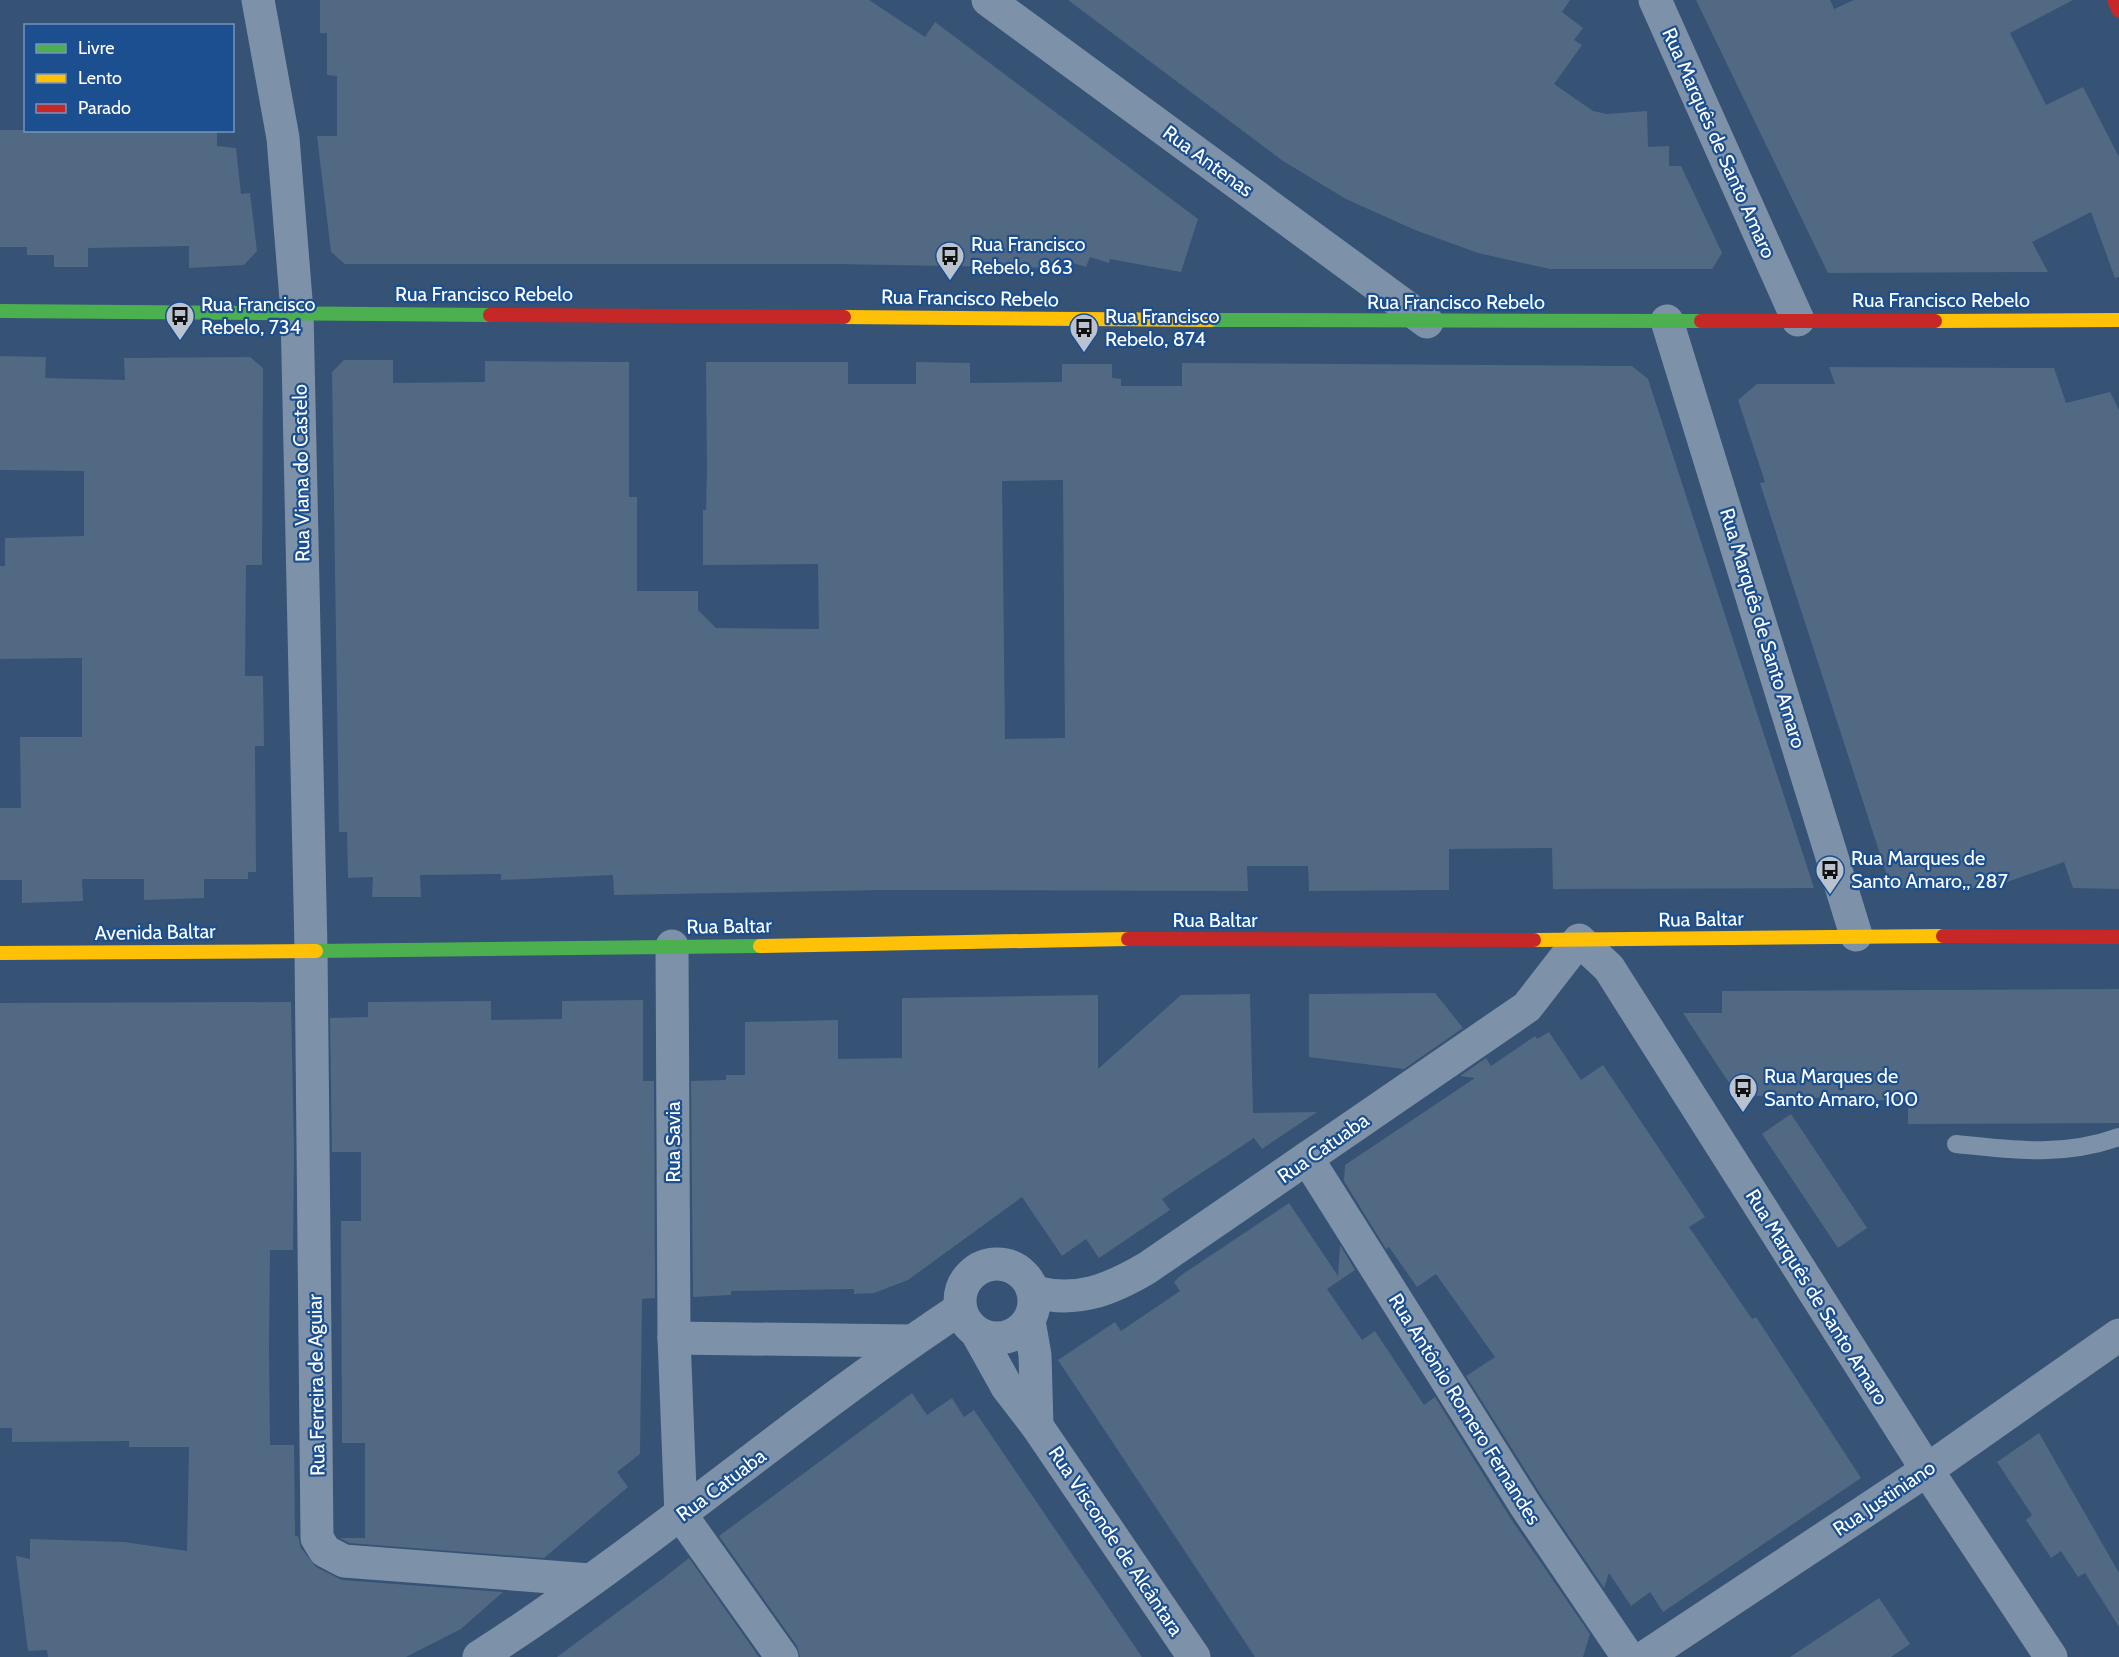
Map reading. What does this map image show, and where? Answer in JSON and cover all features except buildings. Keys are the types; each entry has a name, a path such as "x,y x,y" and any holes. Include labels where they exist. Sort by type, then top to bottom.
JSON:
{"main road":[{"path":"2114,0 2119,11"},
{"name":"Rua Francisco Rebelo","path":"0,311 1427,322 2119,320"},
{"name":"Rua Baltar","path":"311,949 1140,939 1579,940 1856,935 2119,936"},
{"name":"Avenida Baltar","path":"0,953 311,949"}],"street":[{"name":"Rua Viana do Castelo","path":"258,0 283,138 297,312 311,949"},
{"name":"Rua Antenas","path":"988,0 1427,322"},
{"name":"Rua Marquês de Santo Amaro","path":"1655,0 1798,320"},
{"name":"Rua Marquês de Santo Amaro","path":"1667,321 1856,935"},
{"name":"Rua Marquês de Santo Amaro","path":"1579,940 1609,968 1927,1470 2051,1657"},
{"name":"Rua Catuaba","path":"1032,1306 1119,1285 1215,1223 1527,1007 1579,940"},
{"name":"Rua Savia","path":"672,946 674,1338 681,1515"},
{"name":"Rua Ferreira de Aguiar","path":"311,949 317,1538 325,1551 344,1561 590,1580"},
{"name":"Rua Antônio Romero Fernandes","path":"1307,1158 1527,1508 1628,1657"},
{"path":"989,1264 1004,1264 1017,1269 1028,1279 1032,1306 1012,1335 988,1337 969,1321 961,1294 965,1281 975,1270 989,1264"},
{"name":"Rua Visconde de Alcântara","path":"1032,1306 1037,1426"},
{"name":"Rua Catuaba","path":"485,1656 681,1515 912,1341 969,1321"},
{"name":"Rua Visconde de Alcântara","path":"969,1321 995,1369 1037,1426 1194,1657"},
{"name":"Rua Justiniano","path":"1645,1657 1927,1470 2119,1335"},
{"path":"674,1338 912,1341"},
{"path":"681,1515 782,1657"}],"lane":[{"path":"1956,1144 2030,1152 2091,1147 2119,1137"}],"traffic: fast":[{"path":"0,311 490,315"},
{"path":"1211,320 1701,321"},
{"path":"316,951 760,946"}],"traffic: slow":[{"path":"844,317 1211,320"},
{"path":"1935,321 2119,320"},
{"path":"1534,940 1943,936"},
{"path":"760,946 1128,939"},
{"path":"0,953 316,951"}],"traffic: jam":[{"path":"2114,0 2119,11"},
{"path":"490,315 844,317"},
{"path":"1701,321 1935,321"},
{"path":"1943,936 2119,937"},
{"path":"1128,939 1534,940"}],"place":[{"name":"Rua Francisco Rebelo, 863","path":"950,282"},
{"name":"Rua Francisco Rebelo, 734","path":"180,342"},
{"name":"Rua Francisco Rebelo, 874","path":"1084,354"},
{"name":"Rua Marques de Santo Amaro,, 287","path":"1830,896"},
{"name":"Rua Marques de Santo Amaro, 100","path":"1743,1114"}]}
